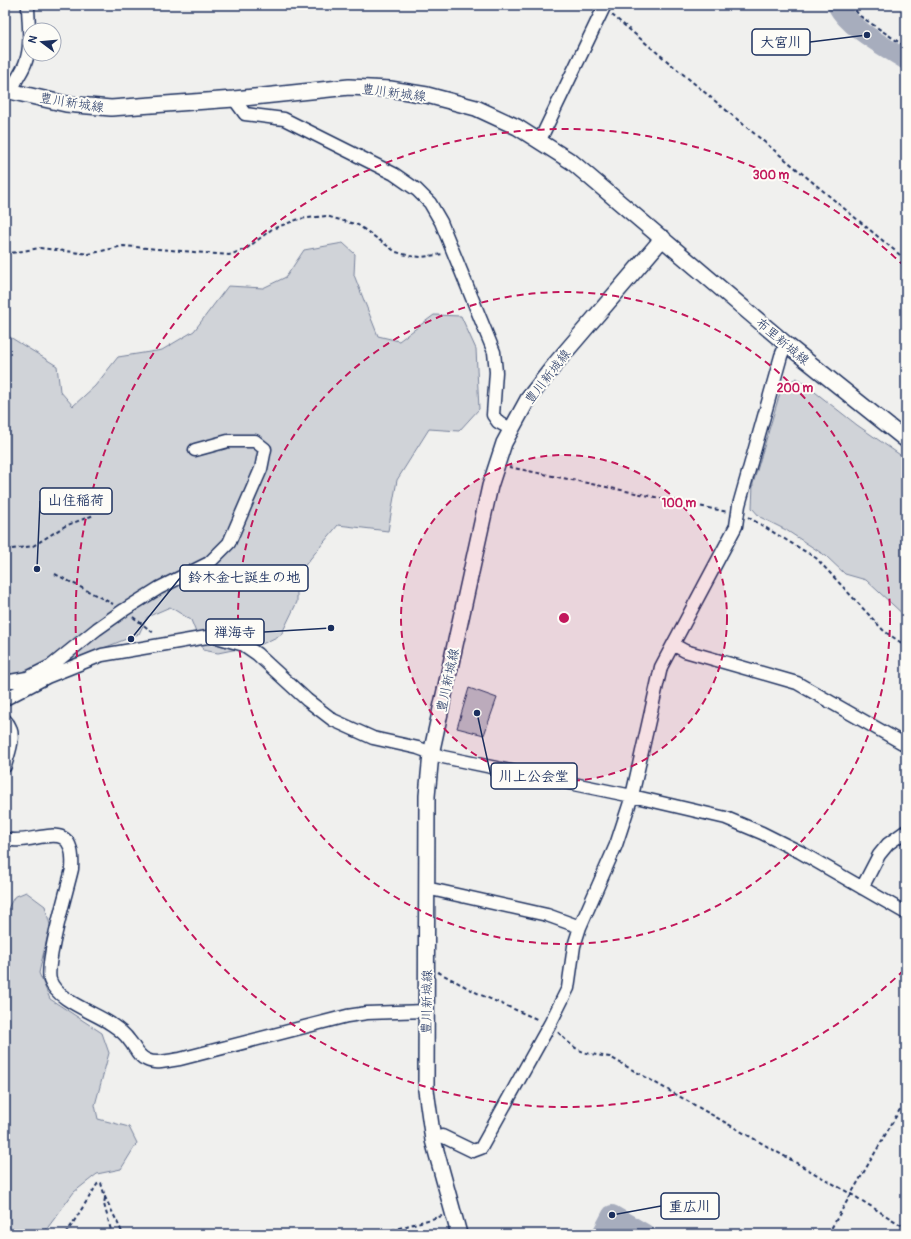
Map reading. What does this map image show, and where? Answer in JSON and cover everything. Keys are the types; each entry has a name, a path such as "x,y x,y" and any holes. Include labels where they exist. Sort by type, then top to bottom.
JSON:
{"main road":[{"name":"豊川新城線","path":"8,91 66,104 111,108 234,99 349,87 390,89 427,95 476,108 540,140 572,162 663,238 528,399 511,429 496,463 475,549 431,754 427,796 426,1090 433,1140 459,1234"},
{"name":"布里新城線","path":"663,238 786,344 906,440"}],"street":[{"path":"8,91 13,86 26,62 28,52 28,5"},
{"path":"540,140 604,7"},
{"path":"234,99 245,114 284,119 394,174 417,190 430,203 441,222 494,352 496,372 494,414 498,422 511,429"},
{"path":"433,1140 442,1136 473,1150 482,1148 568,988 574,946 580,927 616,846 632,796 661,667 674,646 736,526 739,504 781,356 786,344"},
{"path":"5,682 27,678 51,666 97,629 124,610 159,588 209,564 229,543 261,469 265,449 254,441 234,441 195,450"},
{"path":"5,699 47,677 102,655 213,636 238,643 257,654 308,700 333,720 373,738 418,748 431,754 632,796 726,818 781,843 906,913"},
{"path":"674,646 797,683 906,745"},
{"path":"5,720 10,725 12,733 5,766"},
{"path":"862,888 879,855 888,844 906,831"},
{"path":"5,839 14,841 50,834 65,840 70,846 73,856 72,869 49,964 50,981 69,1002 94,1013 112,1025 130,1040 137,1053 146,1060 155,1063 180,1059 347,1016 367,1013 426,1012"},
{"path":"426,888 477,901 547,915 580,927"}],"path":[{"path":"851,5 860,16 906,46"},
{"path":"604,7 906,260"},
{"path":"5,254 40,248 89,254 123,246 229,255 246,249 272,229 299,219 326,216 358,225 396,252 410,256 422,257 452,252"},
{"path":"496,463 747,516 816,558 884,631 906,646"},
{"path":"5,550 33,546 65,526 94,515"},
{"path":"427,966 527,1016 550,1024 573,1048 583,1054 610,1057 851,1194 906,1228"},
{"path":"828,1234 906,1099"},
{"path":"66,1234 98,1183 102,1184 106,1197 123,1234"},
{"path":"106,1197 104,1204 112,1234"},
{"path":"378,1234 453,1213"}],"shaded area":[{"path":"343,243 355,254 354,275 378,336 399,341 434,315 461,316 476,349 479,409 459,431 429,429 397,480 388,531 338,525 297,575 297,602 281,635 262,644 218,653 203,650 191,620 170,607 147,617 139,634 5,687 5,334 57,366 60,391 73,406 95,386 118,357 162,350 194,331 228,286 263,288 286,277 304,250"},
{"path":"797,378 857,425 906,459 906,617 866,580 845,574 826,556 786,530 760,517 752,508 753,484 782,386"},
{"path":"26,892 45,906 50,925 39,973 50,999 102,1033 109,1053 95,1105 98,1119 129,1127 137,1143 121,1169 97,1174 74,1192 43,1234 5,1234 5,914 14,897"}],"building":[{"path":"469,688 497,698 484,735 457,728"}],"waterway":[{"path":"837,5 858,29 906,60"},
{"path":"602,1234 612,1215 645,1234"}],"place":[{"name":"大宮川","path":"867,35"},
{"name":"山住稲荷","path":"37,569"},
{"name":"禅海寺","path":"331,628"},
{"name":"鈴木金七誕生の地","path":"131,639"},
{"name":"川上公会堂","path":"477,713"},
{"name":"重広川","path":"612,1215"}]}
